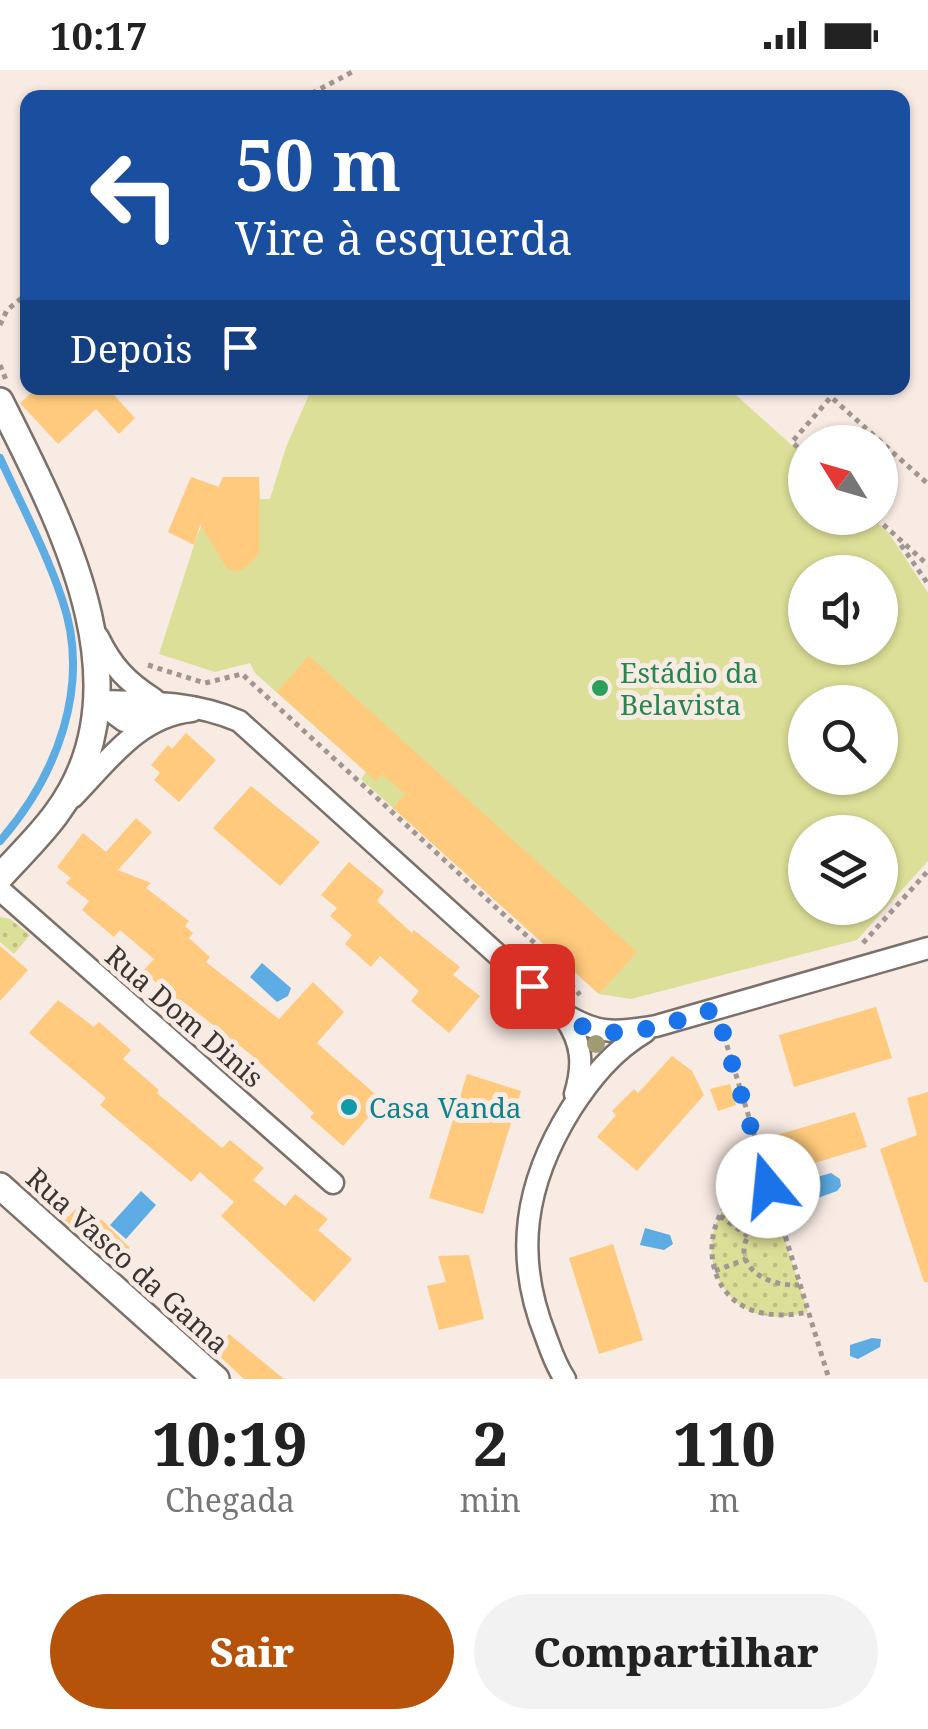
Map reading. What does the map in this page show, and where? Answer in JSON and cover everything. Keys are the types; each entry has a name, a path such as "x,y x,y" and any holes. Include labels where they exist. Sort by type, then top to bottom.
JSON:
{"street":[{"path":"6,397 110,662 158,709"},
{"path":"58,812 82,765 97,701 94,628"},
{"path":"97,701 124,721 158,709 212,710 240,721 561,1012 587,1028 614,1033 656,1026 928,948"},
{"path":"0,877 158,709"},
{"name":"Rua Dom Dinis","path":"0,890 333,1183"},
{"path":"561,1012 582,1053 580,1078 570,1112"},
{"path":"565,1379 540,1323 527,1272 526,1229 534,1188 543,1161 570,1112 610,1058 656,1026"},
{"name":"Rua Vasco da Gama","path":"0,1186 216,1379"}],"path":[{"path":"318,90 356,70"},
{"path":"0,325 7,310 20,299"},
{"path":"0,365 6,397"},
{"path":"806,425 830,397 862,425"},
{"path":"898,457 928,484"},
{"path":"895,535 928,565"},
{"path":"895,535 928,584"},
{"path":"130,660 205,683 242,674 539,947 580,996"},
{"path":"861,946 928,871"},
{"path":"716,1009 829,1379"},
{"path":"768,1186 761,1184 746,1191 731,1201 720,1216 710,1240 715,1271 728,1295 755,1313 770,1316 808,1312"},
{"path":"777,1214 757,1225 748,1236 746,1259 756,1276 768,1282 800,1285"},
{"path":"720,1216 748,1236"},
{"path":"715,1271 746,1259"}],"green space":[{"name":"Estádio da Belavista","path":"309,395 736,395 788,442 788,535 890,535 928,593 928,861 898,894 898,815 788,815 788,925 870,925 857,940 631,999 599,994 361,779 366,772 255,673 250,663 215,672 159,654 197,536 223,477 259,477 260,499 270,499 286,447"},
{"path":"0,917 10,919 30,935 14,954 0,942"},
{"path":"761,1185 768,1186 808,1312 773,1317 749,1310 722,1286 714,1269 713,1232 720,1215 736,1198"}],"water":[{"path":"262,963 291,988 288,996 277,1002 250,977"},
{"path":"831,1173 840,1179 841,1186 812,1200 804,1190 807,1180"},
{"path":"141,1191 156,1205 126,1239 110,1225"},
{"path":"645,1228 670,1235 673,1244 664,1250 640,1245"},
{"path":"881,1339 880,1347 858,1359 850,1356 850,1345"}],"building":[{"path":"29,395 114,395 135,418 119,434 96,409 58,444 20,403"},
{"path":"191,477 219,487 223,477 259,477 259,554 237,572 227,568 200,525 194,545 168,532"},
{"path":"309,656 637,952 599,994 393,808 405,794 382,774 376,781 277,692"},
{"path":"186,733 216,760 179,802 154,780 160,773 151,765 168,745 172,749"},
{"path":"251,786 320,842 280,886 213,828"},
{"path":"136,818 152,832 118,870 151,883 146,888 189,921 185,926 193,933 189,938 210,957 206,962 279,1019 313,982 344,1012 317,1043 383,1101 343,1146 310,1117 314,1113 249,1053 181,1000 178,1003 143,971 154,959 120,930 114,937 82,910 89,901 66,883 71,878 57,867 83,833 106,852"},
{"path":"349,862 384,891 377,901 412,933 414,930 460,967 453,975 480,996 449,1033 411,1001 419,991 380,956 371,967 345,944 352,935 330,916 337,908 321,895"},
{"path":"0,946 28,970 0,1001"},
{"path":"58,1000 94,1027 99,1022 131,1050 123,1059 222,1148 230,1140 264,1168 253,1180 285,1206 295,1194 328,1219 318,1230 352,1259 314,1302 221,1216 234,1202 200,1172 191,1182 100,1105 106,1098 29,1033"},
{"path":"876,1007 892,1058 794,1087 779,1035"},
{"path":"672,1056 692,1071 704,1095 637,1171 597,1137 616,1115 612,1111 634,1089 638,1093"},
{"path":"467,1074 521,1091 483,1214 429,1198"},
{"path":"730,1084 736,1105 718,1111 710,1089"},
{"path":"928,1092 928,1282 924,1282 880,1149 917,1135 907,1098"},
{"path":"855,1112 867,1147 779,1174 767,1138"},
{"path":"83,1201 130,1248 114,1265 65,1220"},
{"path":"613,1244 643,1340 599,1354 569,1258"},
{"path":"469,1255 484,1319 439,1330 427,1286 446,1282 438,1256"},
{"path":"229,1334 284,1379 244,1379 215,1352"}],"waterway":[{"path":"0,458 62,599 73,664 71,696 53,759 38,788 0,841"}],"place":[{"name":"Estádio da Belavista","path":"600,688"},
{"name":"Casa Vanda","path":"349,1107"}],"route":[{"path":"532,986 561,1012 587,1028 614,1033 716,1009 768,1186"}]}
